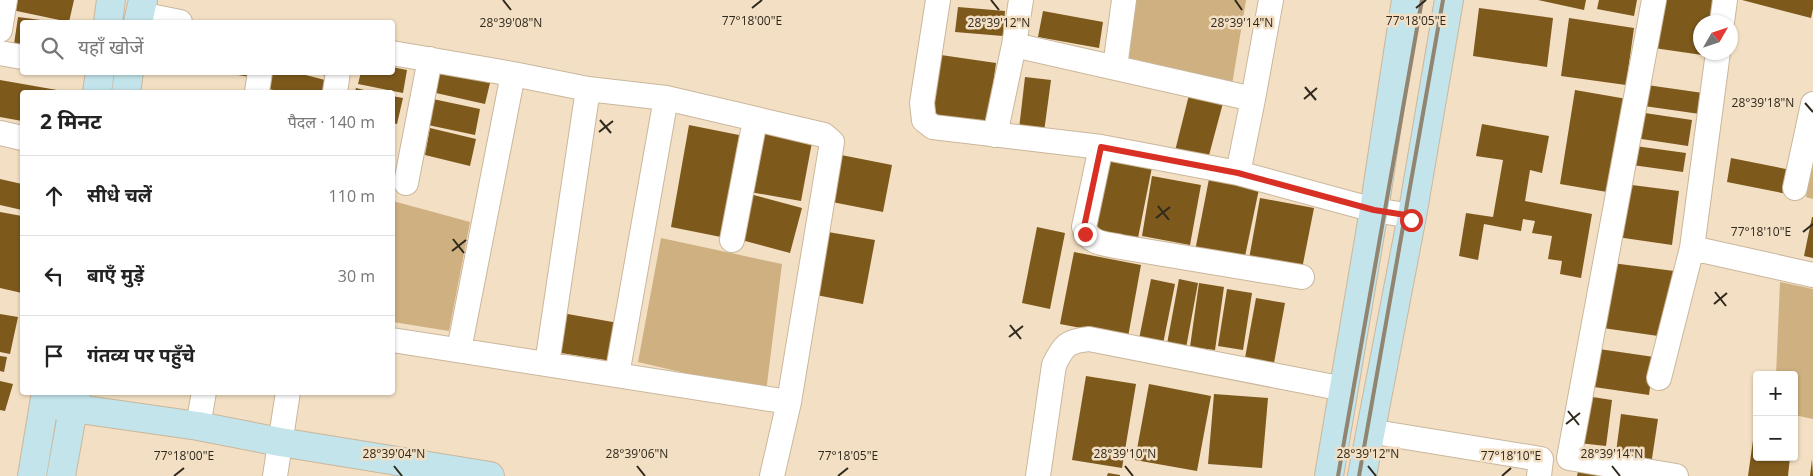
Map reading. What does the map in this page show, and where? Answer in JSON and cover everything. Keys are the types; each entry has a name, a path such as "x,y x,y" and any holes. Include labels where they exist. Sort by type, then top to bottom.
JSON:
{"street":[{"path":"0,30 5,0"},
{"path":"108,20 111,0"},
{"path":"938,0 922,103 924,120 933,127 1101,147 1238,173 1374,210 1412,216"},
{"path":"995,135 1014,45 1021,0"},
{"path":"1115,67 1124,0"},
{"path":"1238,173 1271,0"},
{"path":"1329,476 1374,210 1406,0"},
{"path":"1362,476 1369,431 1412,216 1449,0"},
{"path":"1654,0 1569,458 1676,476"},
{"path":"1723,15 1725,0"},
{"path":"141,12 172,20"},
{"path":"1014,45 1253,100"},
{"path":"0,53 20,57"},
{"path":"395,53 588,89 666,98 824,135 832,142 789,402 772,476"},
{"path":"406,183 430,59"},
{"path":"1660,378 1692,248 1717,60"},
{"path":"459,350 513,74"},
{"path":"97,90 100,75"},
{"path":"126,90 129,75"},
{"path":"257,90 260,75"},
{"path":"335,90 338,75"},
{"path":"547,364 588,89"},
{"path":"617,375 666,98"},
{"path":"1795,188 1813,104"},
{"path":"732,240 755,120"},
{"path":"0,133 20,138"},
{"path":"1101,147 1084,227 1085,234 1093,241 1302,277"},
{"path":"1692,248 1813,275"},
{"path":"1038,476 1054,365 1065,345 1076,340 1089,339 1344,389"},
{"path":"395,340 789,402"},
{"path":"198,426 203,395"},
{"path":"275,476 288,395"},
{"path":"32,476 45,398 74,400 280,442 483,475"},
{"path":"61,476 74,400"},
{"path":"1369,431 1541,460 1539,476"}],"shaded area":[{"path":"1128,0 1246,0 1231,91 1117,68"},
{"path":"1813,141 1813,199 1806,197"},
{"path":"395,202 470,222 449,331 395,322"},
{"path":"661,238 782,264 766,392 638,362"},
{"path":"1780,282 1813,289 1813,419 1798,416 1798,371 1776,371"}],"building":[{"path":"15,0 74,0 69,20 60,20 12,10"},
{"path":"1538,0 1586,0 1584,10"},
{"path":"1599,0 1637,0 1634,16 1597,9"},
{"path":"1661,0 1716,0 1714,15 1693,15 1693,54 1654,48"},
{"path":"1742,0 1813,0 1813,9 1811,18"},
{"path":"958,7 1005,11 1003,36 955,32"},
{"path":"1479,8 1553,18 1547,67 1473,56"},
{"path":"1043,11 1103,22 1099,48 1038,37"},
{"path":"18,17 40,20 20,20 20,52 13,51"},
{"path":"1569,18 1634,28 1626,85 1561,76"},
{"path":"941,55 996,63 987,130 932,123"},
{"path":"395,68 407,70 403,93 358,84 360,75 395,75"},
{"path":"440,71 490,83 485,104 436,93"},
{"path":"265,75 306,75 325,80 322,90 274,90 263,88"},
{"path":"1025,77 1051,80 1044,132 1019,129"},
{"path":"0,80 57,90 20,90 20,121 0,117"},
{"path":"1647,85 1703,93 1700,114 1644,106"},
{"path":"1575,90 1627,99 1613,193 1560,184"},
{"path":"1189,95 1223,103 1208,159 1175,151"},
{"path":"395,97 403,98 397,124 395,124"},
{"path":"433,99 480,109 475,135 428,125"},
{"path":"1638,112 1692,120 1688,146 1635,138"},
{"path":"1482,124 1549,136 1542,173 1530,170 1525,201 1592,214 1581,278 1560,274 1562,261 1548,259 1552,236 1532,233 1535,221 1523,219 1521,231 1484,224 1478,260 1459,256 1466,213 1493,217 1503,160 1476,156"},
{"path":"689,125 744,136 726,238 671,227"},
{"path":"430,128 476,139 470,166 425,155"},
{"path":"761,128 813,137 801,201 750,192"},
{"path":"1635,146 1686,153 1683,172 1632,165"},
{"path":"836,154 892,165 883,212 827,201"},
{"path":"1103,157 1152,167 1138,238 1088,228"},
{"path":"1731,158 1791,170 1787,194 1727,182"},
{"path":"1152,176 1201,185 1190,245 1142,236"},
{"path":"0,179 20,184 20,210 0,205"},
{"path":"1209,179 1259,189 1244,261 1195,251"},
{"path":"1624,184 1679,191 1672,245 1617,237"},
{"path":"746,193 802,208 790,253 734,238"},
{"path":"1260,198 1314,208 1302,269 1249,259"},
{"path":"0,212 20,216 20,293 0,288"},
{"path":"1813,217 1813,258 1804,256"},
{"path":"1037,227 1065,233 1050,309 1022,303"},
{"path":"828,232 875,240 863,304 816,295"},
{"path":"1074,252 1141,265 1128,337 1060,324"},
{"path":"1612,263 1674,271 1665,337 1603,328"},
{"path":"1151,279 1175,284 1163,344 1139,339"},
{"path":"1179,279 1198,283 1186,348 1167,344"},
{"path":"1199,283 1224,287 1215,350 1190,347"},
{"path":"1227,289 1252,293 1243,350 1218,346"},
{"path":"1256,298 1285,303 1274,363 1245,358"},
{"path":"562,313 624,324 618,362 555,352"},
{"path":"0,314 18,317 10,354 0,352"},
{"path":"1599,349 1654,357 1649,395 1594,387"},
{"path":"0,356 7,357 4,372 0,371"},
{"path":"1086,376 1136,384 1122,468 1072,460"},
{"path":"0,381 13,384 5,411 0,410"},
{"path":"1149,384 1211,396 1197,471 1135,460"},
{"path":"1214,394 1268,398 1262,468 1208,464"},
{"path":"1586,396 1612,400 1606,446 1579,443"},
{"path":"1621,414 1658,419 1651,465 1615,460"},
{"path":"1753,440 1753,461 1790,461 1788,476 1748,476"},
{"path":"1812,459 1813,476 1810,476"},
{"path":"1579,467 1620,476 1577,476"},
{"path":"1108,473 1120,475 1120,476 1107,476"}],"railway":[{"path":"1338,476 1422,0"},
{"path":"1359,476 1443,0"}],"route":[{"path":"1085,234 1084,227 1101,147 1238,173 1374,210 1412,216 1411,220"}]}
